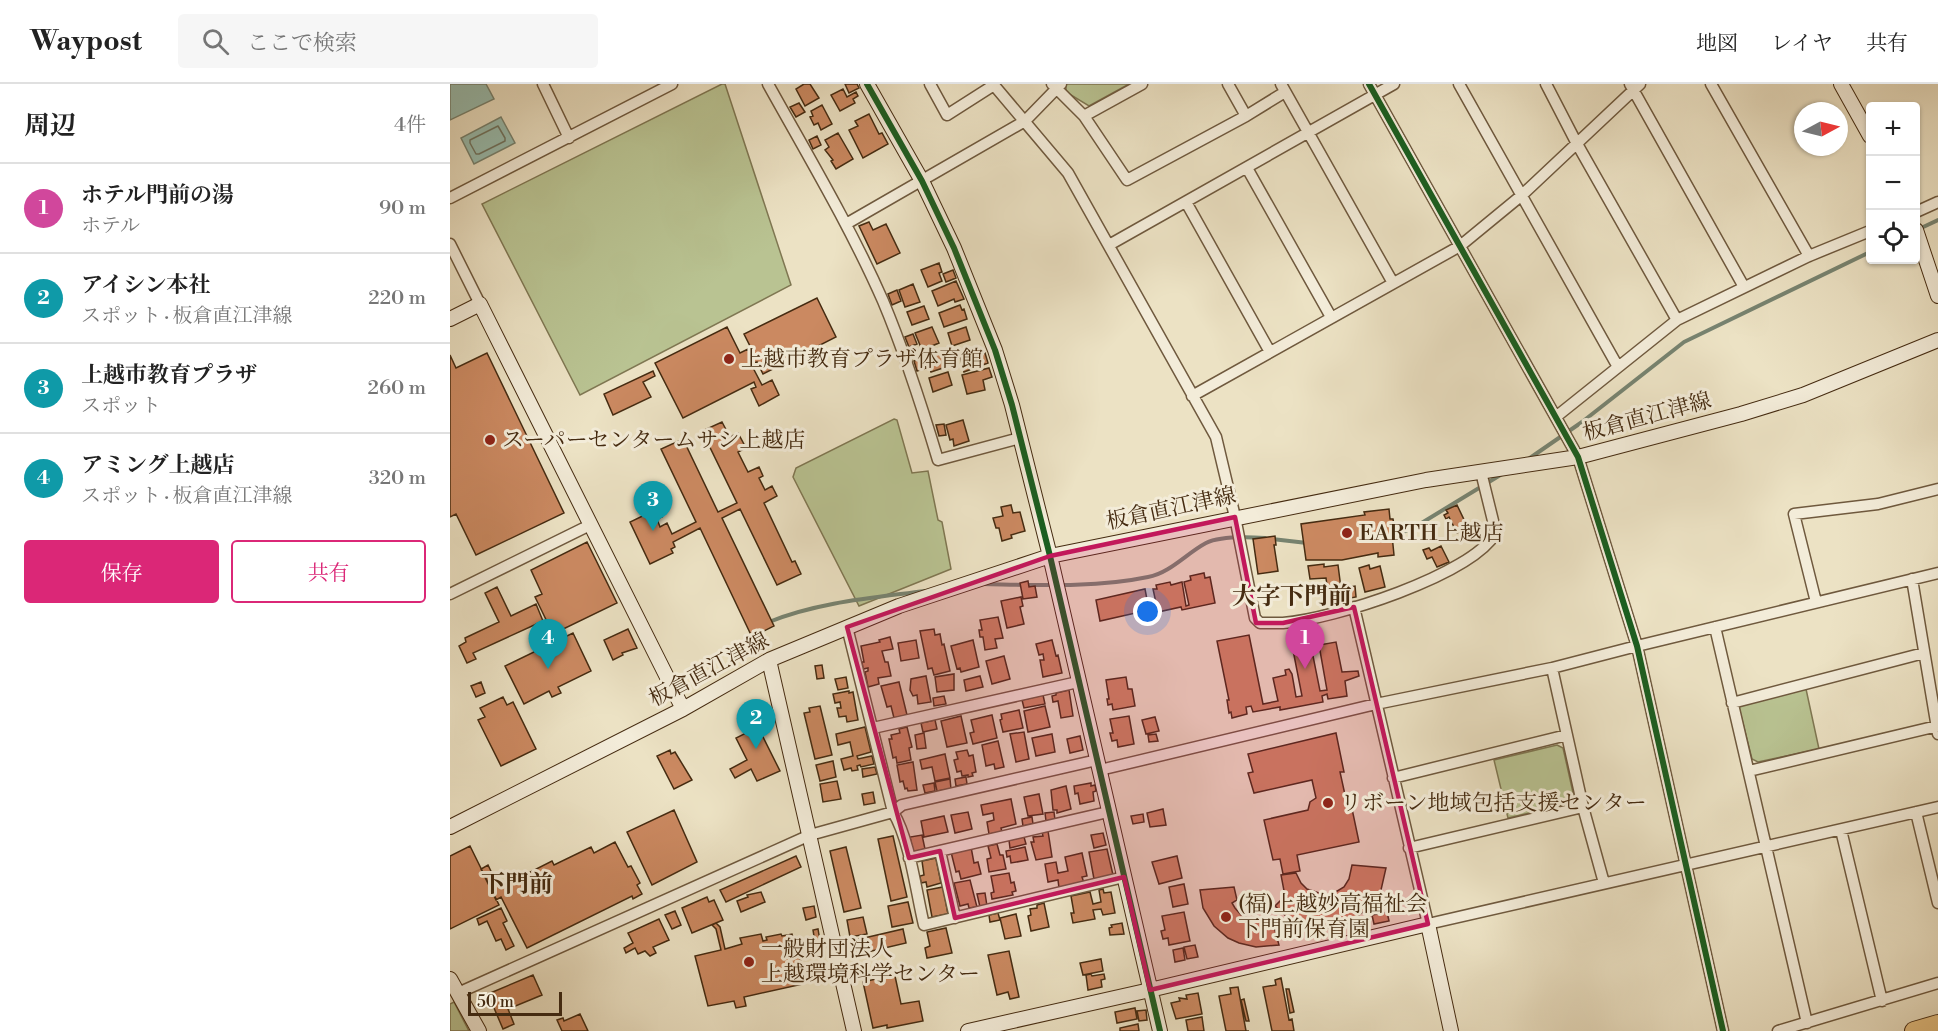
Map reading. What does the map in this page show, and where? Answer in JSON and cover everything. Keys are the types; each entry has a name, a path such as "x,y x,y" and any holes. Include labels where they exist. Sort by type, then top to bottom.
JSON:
{"highway":[{"path":"1914,1031 1938,1024"}],"street":[{"path":"543,84 569,138"},
{"path":"450,198 672,84"},
{"path":"768,84 866,263 897,336 939,460 1020,438"},
{"path":"867,84 922,181 954,248 979,309 1012,405 1050,556 1160,1031"},
{"path":"930,84 947,115 994,85 1068,173 1216,438 1235,517 1255,618 1260,622 1284,623 1354,607 1431,581 1467,561 1490,543 1496,533 1481,472"},
{"path":"1084,116 1142,84"},
{"path":"1228,84 1246,116"},
{"path":"1369,84 1578,457 1636,646 1723,1031"},
{"path":"1110,245 1394,84"},
{"path":"1459,84 1618,368"},
{"path":"1546,84 1576,142 1677,320"},
{"path":"1711,84 1809,256"},
{"path":"1841,84 1866,129"},
{"path":"846,224 1025,121 1056,86 1084,116 1127,180 1246,116 1283,88 1393,283"},
{"path":"1192,396 1460,246 1522,195 1634,86 1744,287"},
{"path":"1247,168 1331,317"},
{"path":"1186,202 1270,352"},
{"path":"1920,210 1938,202"},
{"path":"1557,416 1677,320 1809,256 1866,233"},
{"path":"1920,242 1938,296"},
{"path":"450,244 682,709"},
{"path":"450,319 480,304"},
{"name":"板倉直江津線","path":"450,827 682,709 769,660 899,606 1050,556 1426,480 1578,457 1741,414 1803,395 1938,340"},
{"path":"1816,602 1794,514 1878,504 1938,489"},
{"path":"450,594 590,525"},
{"path":"458,993 810,835 893,812 902,806 1552,668 1938,573"},
{"path":"1749,771 1937,730 1912,579"},
{"path":"1354,607 1451,1031"},
{"path":"847,627 893,812 899,821 909,858 924,925 1124,877"},
{"path":"1715,627 1807,1023"},
{"path":"1732,703 1924,654"},
{"path":"769,660 854,1031"},
{"path":"1552,668 1583,807 1604,883"},
{"path":"873,728 1078,681"},
{"path":"1393,778 1567,735"},
{"path":"1409,848 1583,807"},
{"path":"968,1031 1938,807"},
{"path":"909,858 1108,812"},
{"path":"1916,812 1938,903"},
{"path":"1841,830 1882,1001"},
{"path":"940,850 955,918"},
{"path":"450,979 479,1031"},
{"path":"1778,1031 1938,983"}],"highlighted area":[{"path":"1235,517 1256,623 1283,623 1354,607 1428,924 1150,990 1124,877 955,918 940,851 909,858 847,627 1050,556"}],"green space":[{"path":"725,84 791,285 580,395 482,204"},
{"path":"1066,84 1129,84 1089,106 1066,92"},
{"path":"894,419 897,420 912,473 928,471 938,520 942,522 951,569 859,606 793,477 796,468"},
{"path":"1806,689 1819,749 1758,762 1752,759 1739,708 1744,703"},
{"path":"1557,745 1563,748 1574,797 1571,803 1508,818 1494,760"},
{"path":"454,1002 469,1031 450,1031 450,1004"}],"water":[{"path":"450,84 486,84 494,99 450,120"},
{"path":"501,117 515,143 474,164 461,138"}],"building":[{"path":"804,84 810,84 819,98 805,106 796,89"},
{"path":"845,84 857,84 859,88 849,93"},
{"path":"843,89 847,97 856,92 858,96 853,99 855,103 840,111 831,95"},
{"path":"799,103 805,112 796,117 790,107"},
{"path":"822,105 832,124 821,130 818,123 814,125 810,117 813,116 811,111"},
{"path":"869,114 879,134 882,133 888,144 863,158 849,130 858,126 855,121"},
{"path":"838,133 853,159 836,169 831,161 833,160 825,150 829,147 825,140"},
{"path":"817,136 821,145 813,149 809,140"},
{"path":"869,222 873,230 886,224 900,253 877,264 859,226"},
{"path":"939,263 942,281 928,287 921,270"},
{"path":"953,270 956,278 946,282 943,274"},
{"path":"956,281 964,299 955,302 954,299 938,306 932,291"},
{"path":"913,284 920,302 905,307 899,290"},
{"path":"897,290 901,301 892,305 888,294"},
{"name":"上越市教育プラザ体育館","path":"817,298 836,337 763,374 757,362 751,364 762,385 772,380 779,395 759,406 751,389 756,387 754,382 683,418 655,363 727,327 740,353 748,349 751,356 754,354 744,334"},
{"path":"960,305 967,319 944,327 939,313"},
{"path":"924,306 929,319 912,325 907,312"},
{"path":"932,327 939,343 922,350 915,333"},
{"path":"966,327 970,340 952,346 948,333"},
{"path":"913,334 917,344 909,347 905,337"},
{"path":"977,347 978,353 973,354 974,356 985,353 988,363 964,372 959,352"},
{"path":"941,350 946,367 931,372 926,355"},
{"name":"スーパーセンタームサシ上越店","path":"487,353 564,513 476,555 456,514 450,517 450,355 456,368"},
{"path":"923,358 926,368 917,371 914,361"},
{"path":"989,368 992,377 983,380 985,390 967,394 962,375"},
{"path":"653,371 655,376 643,382 651,397 613,415 604,394"},
{"path":"948,372 952,385 933,392 929,378"},
{"path":"963,420 969,441 954,446 946,425"},
{"path":"722,422 730,437 738,433 746,448 738,452 748,472 759,467 763,476 759,478 765,490 772,486 777,496 764,503 792,562 795,561 801,574 777,585 740,509 722,518 774,626 752,637 700,528 673,542 675,547 671,549 673,553 650,564 630,522 657,509 662,517 657,519 660,527 667,523 672,534 696,522 661,449 683,439 718,512 737,503 702,431"},
{"path":"944,424 946,435 939,436 936,425"},
{"path":"1011,505 1013,513 1020,512 1025,531 1011,535 1012,538 1002,541 999,528 996,528 993,518 1003,516 1001,507"},
{"path":"1457,505 1468,528 1457,533 1449,517 1446,519 1444,515 1448,513 1446,510"},
{"name":"EARTH上越店","path":"1389,509 1395,530 1392,530 1394,555 1378,557 1378,553 1342,560 1306,560 1301,524 1365,515 1364,512"},
{"path":"1275,536 1278,571 1258,574 1253,539"},
{"path":"587,542 617,603 553,634 535,597 542,594 531,570"},
{"path":"1441,546 1449,562 1437,567 1432,557 1427,559 1423,550 1429,548 1431,551"},
{"path":"1324,564 1324,567 1338,565 1342,596 1334,597 1333,592 1328,593 1326,578 1310,579 1308,566"},
{"path":"1369,565 1370,569 1380,566 1385,587 1365,592 1359,568"},
{"path":"1204,573 1205,578 1210,577 1215,603 1158,612 1153,589 1157,589 1156,585 1182,582 1186,606 1189,605 1184,582 1191,580 1190,576"},
{"path":"1028,581 1029,587 1035,586 1037,597 1023,599 1020,583"},
{"path":"1355,586 1356,597 1345,599 1343,588"},
{"path":"497,587 511,616 536,604 543,621 473,653 476,659 467,663 459,646 466,642 465,638 499,622 485,593"},
{"path":"1145,589 1149,610 1100,621 1096,600"},
{"path":"1021,597 1023,606 1020,607 1024,624 1007,628 1001,601"},
{"path":"998,617 1003,638 995,639 997,648 985,650 983,637 980,637 979,630 982,630 980,620"},
{"path":"628,629 637,648 622,653 623,655 613,660 604,640"},
{"path":"934,629 935,635 940,634 942,645 944,644 950,671 934,675 932,668 928,669 920,631"},
{"path":"573,633 591,671 558,687 561,693 552,697 549,691 524,704 505,666"},
{"path":"1249,635 1263,704 1278,701 1273,678 1286,675 1285,670 1289,669 1296,697 1302,696 1293,650 1311,646 1320,691 1327,690 1319,645 1336,642 1342,672 1358,671 1359,676 1345,681 1347,696 1328,699 1327,694 1322,696 1323,702 1280,710 1280,707 1253,712 1251,706 1246,707 1247,714 1232,718 1231,712 1229,713 1227,700 1229,700 1217,641"},
{"path":"890,637 893,649 882,651 885,662 888,662 891,676 878,678 879,684 868,687 865,672 868,668 863,669 861,646 880,642 879,640"},
{"path":"916,640 919,658 901,661 898,643"},
{"path":"973,640 979,667 961,672 960,668 957,669 951,646"},
{"path":"1052,640 1062,673 1043,677 1040,660 1044,660 1043,654 1039,655 1036,644"},
{"path":"1004,656 1010,679 992,684 986,661"},
{"path":"822,665 824,678 817,679 815,666"},
{"path":"954,674 954,690 937,692 935,677"},
{"path":"926,676 931,702 918,704 917,695 913,696 910,690 911,679"},
{"path":"980,676 983,687 966,691 964,680"},
{"path":"846,677 848,688 838,690 835,679"},
{"path":"1126,677 1128,689 1132,689 1135,706 1113,710 1112,704 1108,705 1106,680"},
{"path":"481,682 485,693 476,697 471,686"},
{"path":"899,682 907,715 894,718 891,706 887,707 881,686"},
{"path":"1069,690 1073,716 1061,718 1058,701 1053,702 1052,696"},
{"path":"849,691 849,693 853,692 858,720 847,722 846,716 839,717 837,708 841,708 840,702 835,703 833,694"},
{"path":"1043,695 1045,704 1024,708 1022,700"},
{"path":"944,696 946,704 934,706 933,698"},
{"path":"503,697 507,705 513,702 536,749 501,766 478,720 485,717 480,708"},
{"path":"820,706 832,755 815,759 804,713 810,712 809,708"},
{"path":"1045,706 1050,727 1028,732 1024,711"},
{"path":"1019,710 1023,728 1003,732 1001,714"},
{"path":"992,715 997,738 973,744 970,733 974,732 971,720"},
{"path":"961,716 967,743 947,747 941,721"},
{"path":"1129,716 1134,744 1118,747 1117,740 1112,741 1110,719"},
{"path":"1155,717 1159,731 1146,734 1142,720"},
{"path":"935,720 937,729 923,732 921,723"},
{"path":"758,727 780,771 757,781 751,769 735,778 730,769 747,760 736,738"},
{"path":"865,727 871,752 857,756 858,759 872,756 874,764 857,766 858,770 852,771 851,768 844,770 841,759 853,756 850,742 838,745 836,734"},
{"path":"907,727 912,747 909,748 911,760 897,763 896,757 893,758 889,739 892,739 891,735 900,733 899,729"},
{"path":"1024,732 1029,759 1016,762 1010,734"},
{"path":"924,733 926,748 917,749 915,735"},
{"name":"リボーン地域包括支援センター","path":"1336,733 1344,772 1340,772 1347,804 1351,804 1359,842 1297,855 1300,871 1283,874 1280,859 1273,860 1264,820 1308,810 1310,802 1316,798 1312,780 1254,793 1248,773 1253,772 1248,754"},
{"path":"1052,734 1055,752 1036,756 1032,738"},
{"path":"1156,734 1158,741 1149,742 1148,735"},
{"path":"1080,736 1083,750 1070,753 1067,739"},
{"path":"998,741 1004,767 995,769 994,764 986,766 982,745"},
{"path":"670,750 671,754 675,752 692,780 674,789 657,756"},
{"path":"967,750 969,756 973,755 976,772 972,773 973,776 968,777 968,775 962,776 961,771 957,772 954,760 958,759 956,752"},
{"path":"945,754 950,778 935,781 932,767 922,769 920,760"},
{"path":"833,761 836,777 820,781 816,765"},
{"path":"913,762 917,790 908,791 903,781 900,782 897,765"},
{"path":"875,767 877,774 863,777 862,769"},
{"path":"966,777 967,784 956,786 955,779"},
{"path":"950,779 951,789 937,791 935,782"},
{"path":"837,781 841,799 823,802 820,784"},
{"path":"934,783 935,791 925,793 923,785"},
{"path":"1091,783 1091,786 1095,785 1096,791 1093,792 1094,801 1080,804 1074,786"},
{"path":"1066,786 1071,809 1057,813 1057,810 1053,810 1051,790"},
{"path":"873,792 875,803 864,805 862,794"},
{"path":"1039,794 1043,814 1028,816 1024,797"},
{"path":"1011,799 1016,824 1001,828 1002,832 989,834 987,822 994,820 993,813 983,815 981,805"},
{"path":"1163,809 1166,825 1150,827 1147,813"},
{"path":"674,810 697,862 652,885 627,832"},
{"path":"968,812 972,829 955,833 951,815"},
{"path":"1054,812 1055,820 1046,821 1045,813"},
{"path":"1143,814 1144,822 1133,824 1131,816"},
{"path":"944,816 948,832 924,837 921,821"},
{"path":"1032,817 1033,824 1023,826 1022,819"},
{"path":"1048,831 1052,857 1036,860 1031,842 1034,842 1033,837 1043,836 1042,832"},
{"path":"1103,833 1106,845 1094,848 1091,835"},
{"path":"922,835 925,849 913,852 910,837"},
{"path":"893,836 907,897 891,901 878,839"},
{"path":"1024,837 1026,844 1010,848 1009,840"},
{"path":"615,842 628,867 631,866 640,883 637,885 642,894 633,899 632,896 527,948 501,897 496,900 481,869 488,865 499,888 552,861 554,865 591,847 594,853"},
{"path":"997,844 1000,855 1003,855 1006,869 989,872 987,859 991,858 988,846"},
{"path":"470,846 499,905 450,929 450,856"},
{"path":"846,847 861,908 844,912 830,851"},
{"path":"971,847 974,863 978,862 981,874 961,879 959,871 956,872 951,852"},
{"path":"1025,847 1028,860 1011,863 1006,851"},
{"path":"1107,849 1113,875 1094,879 1089,852"},
{"path":"1082,853 1087,876 1082,877 1084,883 1059,888 1058,880 1048,882 1045,864 1056,862 1058,873 1068,871 1065,857"},
{"path":"796,856 801,867 726,902 720,890"},
{"path":"1177,856 1182,878 1159,884 1152,862"},
{"path":"936,858 941,883 927,887 926,882 921,883 920,876 924,875 922,861"},
{"path":"1352,865 1386,868 1381,890 1372,905 1383,913 1387,912 1389,921 1374,924 1372,915 1377,914 1369,908 1346,924 1329,928 1313,928 1287,917 1275,906 1285,896 1281,875 1296,873 1307,889 1325,895 1344,887 1349,879"},
{"path":"1009,873 1016,891 1012,892 1013,895 992,899 991,893 994,892 991,876"},
{"path":"970,880 977,907 969,908 968,904 960,906 954,883"},
{"path":"1184,884 1188,904 1173,907 1169,887"},
{"path":"943,887 948,914 932,917 927,890"},
{"name":"(福)上越妙高福祉会 下門前保育園","path":"1234,887 1237,900 1232,903 1235,908 1241,915 1254,921 1272,919 1279,945 1256,947 1239,943 1228,938 1214,926 1203,908 1200,890"},
{"path":"1103,889 1104,893 1111,892 1115,913 1103,915 1101,909 1093,910 1095,919 1073,923 1071,896 1090,892 1093,904 1101,902 1099,890"},
{"path":"761,892 765,902 741,912 737,901 748,897 747,895"},
{"path":"985,893 987,906 980,907 977,894"},
{"path":"707,897 709,902 714,900 723,920 692,933 682,908"},
{"path":"908,902 913,923 892,927 888,906"},
{"path":"1044,903 1049,927 1031,931 1028,916 1031,915 1030,909 1037,908 1037,905"},
{"path":"814,906 816,917 806,920 803,908"},
{"path":"501,908 507,921 503,923 514,946 506,950 501,939 496,941 487,921 479,925 477,919"},
{"path":"675,911 681,925 672,929 665,915"},
{"path":"1184,912 1190,941 1169,945 1168,938 1163,939 1161,931 1165,930 1162,916"},
{"path":"998,913 1000,920 990,922 989,915"},
{"path":"1016,914 1021,936 1005,939 1000,918"},
{"path":"863,917 867,934 850,937 847,920"},
{"path":"659,919 669,940 653,947 656,953 650,956 645,951 638,954 635,948 626,953 624,948 633,943 628,933"},
{"name":"一般財団法人 上越環境科学センター","path":"716,923 720,927 725,949 742,944 740,938 761,934 763,941 767,940 766,937 792,934 803,968 800,969 803,984 744,997 746,1006 736,1008 734,1001 708,1006 695,956 721,950 716,929 712,925"},
{"path":"1122,923 1124,934 1110,935 1111,925"},
{"path":"946,928 952,953 927,958 925,948 930,946 927,932"},
{"path":"818,929 820,941 815,942 813,930"},
{"path":"903,929 906,943 863,953 864,957 858,958 855,954 851,941"},
{"path":"1195,945 1198,957 1187,959 1184,947"},
{"path":"1183,948 1185,960 1175,962 1173,950"},
{"path":"1009,951 1019,997 1010,999 1008,992 997,995 988,955"},
{"path":"1101,959 1103,971 1083,975 1080,963"},
{"path":"890,973 891,977 895,976 901,1004 919,1001 923,1021 887,1028 887,1025 873,1028 863,982 876,979 875,976"},
{"path":"1091,974 1092,976 1104,974 1105,979 1101,980 1102,987 1088,990 1086,975"},
{"path":"533,975 542,995 508,1009 514,1024 503,1029 488,994"},
{"path":"1281,978 1289,1020 1292,1019 1294,1031 1272,1031 1263,987 1276,985 1275,980"},
{"path":"1238,987 1246,1031 1226,1031 1219,996 1231,994 1230,988"},
{"path":"1286,989 1289,989 1294,1012 1290,1013"},
{"path":"1198,993 1202,1014 1176,1019 1171,1003 1180,1001 1179,998 1187,999 1186,995"},
{"path":"1244,999 1249,1021 1246,1021 1241,1000"},
{"path":"1135,1008 1137,1019 1117,1023 1115,1012"},
{"path":"1146,1010 1147,1020 1139,1021 1137,1011"},
{"path":"580,1014 588,1031 562,1031 557,1020 563,1018 564,1021"},
{"path":"1202,1017 1204,1031 1188,1031 1186,1020"},
{"path":"1138,1024 1139,1031 1120,1031 1120,1028"}],"waterway":[{"path":"1920,229 1938,220"},
{"path":"1527,460 1582,422 1684,342 1866,254"},
{"path":"1389,538 1415,527 1502,474"},
{"path":"983,584 1066,585 1108,583 1148,577 1164,571 1206,543 1219,539 1265,538"},
{"path":"1272,539 1307,543"},
{"path":"769,622 826,605 925,591"}],"cycle path":[{"path":"867,84 922,181 954,248 995,350 1012,405 1050,556 1160,1031"},
{"path":"1369,84 1578,457 1637,646 1723,1031"}],"place":[{"name":"上越市教育プラザ体育館","path":"729,359"},
{"name":"スーパーセンタームサシ上越店","path":"490,440"},
{"name":"上越市教育プラザ","path":"653,531"},
{"name":"EARTH上越店","path":"1347,533"},
{"name":"アミング上越店","path":"548,669"},
{"name":"ホテル門前の湯","path":"1305,669"},
{"name":"アイシン本社","path":"756,749"},
{"name":"リボーン地域包括支援センター","path":"1328,803"},
{"name":"(福)上越妙高福祉会 下門前保育園","path":"1226,917"},
{"name":"一般財団法人 上越環境科学センター","path":"749,962"}],"district":[{"name":"大字下門前","path":"1292,597"},
{"name":"下門前","path":"517,885"}]}
